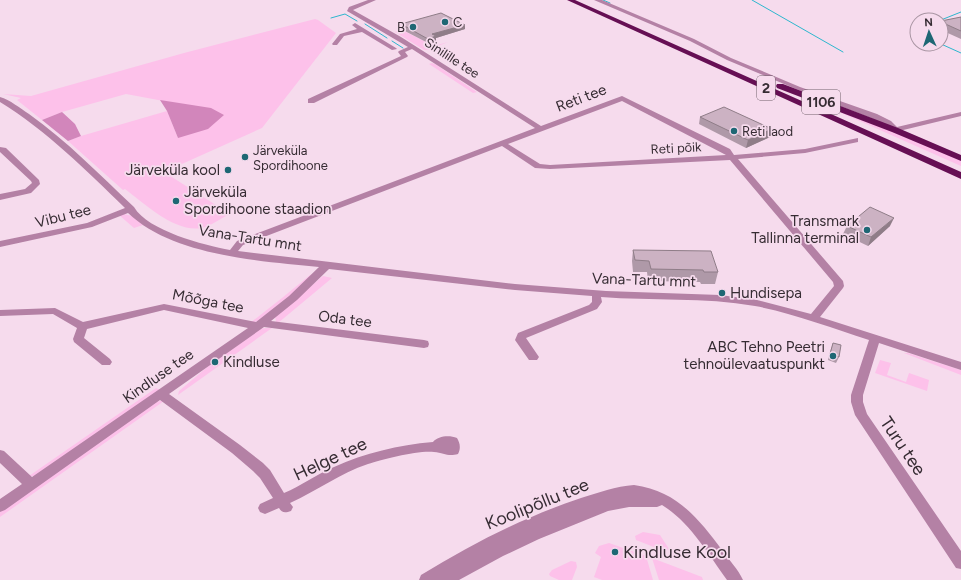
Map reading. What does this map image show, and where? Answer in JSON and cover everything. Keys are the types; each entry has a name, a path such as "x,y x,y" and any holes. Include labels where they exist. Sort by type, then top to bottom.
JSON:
{"highway":[{"name":"2","path":"570,0 961,176"},
{"name":"2","path":"580,0 961,170"},
{"name":"1106","path":"747,74 895,130 961,158"}],"street":[{"name":"Sinilille tee","path":"369,0 349,9 413,47 541,129"},
{"path":"597,0 692,40 728,59 798,88 874,116 888,123 895,130 961,114"},
{"path":"369,21 352,23 361,30 394,49"},
{"path":"335,44 342,35 361,30"},
{"path":"311,101 405,56 401,52 413,47"},
{"name":"Reti tee","path":"234,251 253,242 260,236 622,98 727,151 733,157 838,281 839,286 813,318"},
{"name":"Vana-Tartu mnt","path":"0,99 28,117 65,147 131,209 132,212 147,224 173,238 188,243 234,251 262,258 328,264 553,294 716,302 770,307"},
{"name":"Reti põik","path":"503,144 538,166 550,167 733,157 805,151 855,140"},
{"path":"0,149 3,150 35,180 36,184 28,191 0,197"},
{"name":"Vibu tee","path":"0,244 89,225 131,209"},
{"name":"Kindluse tee","path":"0,506 259,325 293,298 328,264"},
{"name":"Vana-Tartu mnt","path":"515,288 592,293 720,298 757,303 813,318 961,366"},
{"path":"533,356 520,340 522,336 593,307 597,302 596,297"},
{"name":"Mõõga tee","path":"83,326 164,307 259,325"},
{"path":"0,313 56,311 77,326 83,326 78,339 106,362"},
{"name":"Oda tee","path":"259,325 424,344"},
{"name":"Turu tee","path":"875,338 857,395 857,402 861,415 961,563"},
{"path":"160,394 236,449 258,467 265,474 284,503"},
{"name":"Helge tee","path":"265,508 284,503 338,471 366,459 406,450 436,448"},
{"path":"0,455 31,484"},
{"name":"Koolipõllu tee","path":"426,580 458,559 498,539 573,506 609,495 635,491 669,501 686,516 736,580"},
{"path":"446,580 530,535 614,504 636,500 669,501"}],"shaded area":[{"path":"315,19 336,33 262,128 164,172 230,214 209,226 202,228 181,226 161,216 125,189 123,190 68,141 167,111 178,138 185,105 126,94 62,112 42,120 17,100 21,98 3,94 31,96 184,53"},
{"path":"400,29 434,46 448,42 428,50 424,50 395,32"},
{"path":"432,63 477,92 473,93 429,64"},
{"path":"160,100 211,108 224,115 208,129 178,138 167,111"},
{"path":"837,111 874,123 961,160 961,166"},
{"path":"62,112 75,124 81,136 68,141 42,120"},
{"path":"124,214 132,216 143,225 134,228 119,215"},
{"path":"313,274 300,288 258,321 250,323 310,275"},
{"path":"323,276 332,278 278,323 276,322 275,316"},
{"path":"272,328 178,395 179,391 212,363 214,364 219,361 217,360 260,329"},
{"path":"904,353 961,370 961,375"},
{"path":"880,360 891,363 887,375 906,382 909,373 929,380 927,391 875,373"},
{"path":"156,388 160,390 35,476 29,476"},
{"path":"164,401 0,517 0,510 156,402"},
{"path":"643,532 660,535 669,549 664,551 636,540 635,536"},
{"path":"609,543 646,556 653,580 602,580 594,577 601,557 595,553 599,546"},
{"path":"652,558 702,577 703,580 659,580"},
{"path":"571,561 576,562 577,567 572,580 559,580 550,576 549,574 552,570"}],"building":[{"path":"441,13 465,25 432,34 436,36 428,39 401,24"},
{"path":"961,17 961,31 949,26 949,19"},
{"path":"724,107 772,129 748,140 700,117"},
{"path":"870,207 894,218 871,237 847,226"},
{"path":"633,250 711,251 718,272 704,272 703,270 651,269 649,261 635,260"},
{"path":"833,343 841,345 839,357 830,354"}],"waterway":[{"path":"603,0 610,3"},
{"path":"752,0 843,52"},
{"path":"949,17 961,12"},
{"path":"331,18 345,14 357,21"},
{"path":"365,24 387,38"},
{"path":"392,41 403,48"},
{"path":"949,48 961,53"}],"place":[{"name":"C","path":"445,22"},
{"name":"B","path":"413,27"},
{"name":"Reti laod","path":"734,131"},
{"name":"Järveküla Spordihoone","path":"245,157"},
{"name":"Järveküla kool","path":"228,170"},
{"name":"Järveküla Spordihoone staadion","path":"176,201"},
{"name":"Transmark Tallinna terminal","path":"867,230"},
{"name":"Hundisepa","path":"722,293"},
{"name":"ABC Tehno Peetri tehnoülevaatuspunkt","path":"833,356"},
{"name":"Kindluse","path":"215,362"},
{"name":"Kindluse Kool","path":"615,552"}]}
